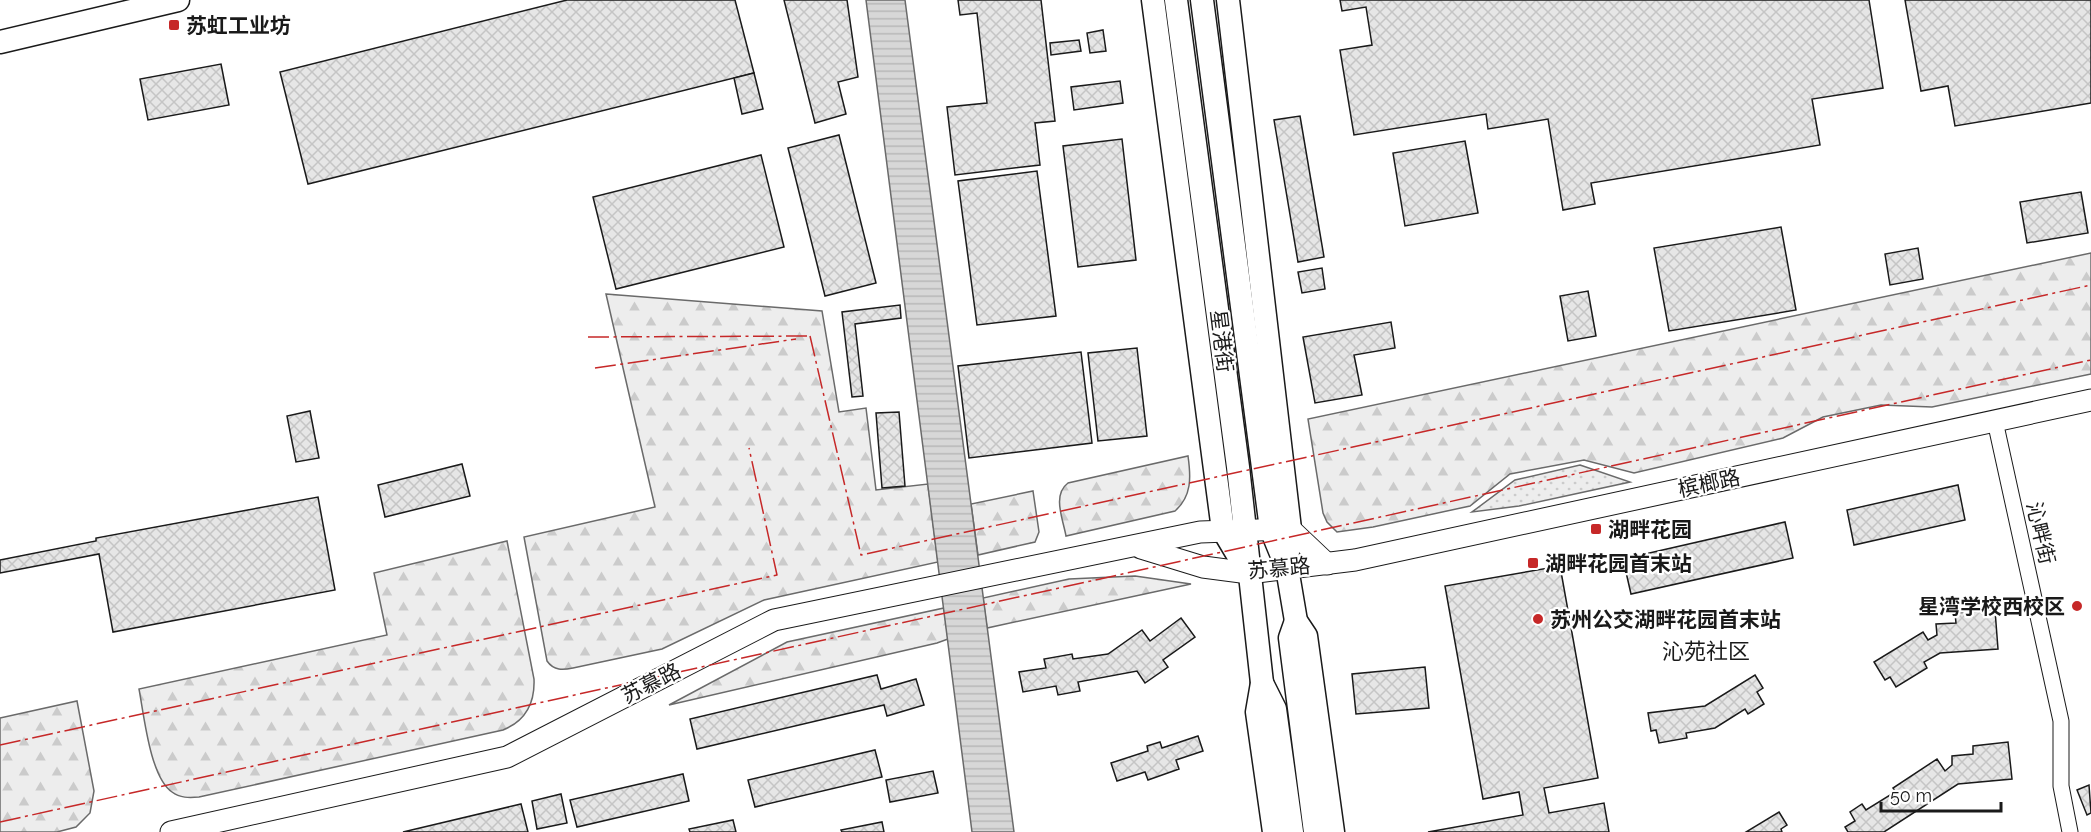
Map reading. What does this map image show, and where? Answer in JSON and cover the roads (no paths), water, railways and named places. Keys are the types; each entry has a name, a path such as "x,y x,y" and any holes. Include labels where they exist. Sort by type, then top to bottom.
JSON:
{"main road":[{"path":"0,42 178,0"},
{"path":"1154,0 1234,530 1249,573 1263,683 1275,709 1292,832"},
{"name":"星港街","path":"1176,0 1215,290 1234,530"},
{"name":"星港街","path":"1202,0 1240,288 1281,529"},
{"path":"1228,0 1281,529 1296,621 1306,636 1333,832"},
{"name":"槟榔路","path":"1328,564 2091,400"},
{"name":"苏慕路","path":"171,832 507,757 774,620 934,589 1200,532 1281,529 1328,564"},
{"name":"苏慕路","path":"1135,546 1203,567 1249,573 1328,564"},
{"path":"1296,621 1290,638 1315,832"},
{"path":"1263,683 1257,712 1274,832"}],"street":[{"name":"沁畔街","path":"1995,421 2061,721 2061,786 2070,832"}],"place":[{"name":"苏虹工业坊","path":"174,25"},
{"name":"湖畔花园","path":"1596,529"},
{"name":"湖畔花园首末站","path":"1533,563"},
{"name":"星湾学校西校区","path":"2077,606"},
{"name":"苏州公交湖畔花园首末站","path":"1538,619"}],"district":[{"name":"沁苑社区","path":"1706,651"}]}
